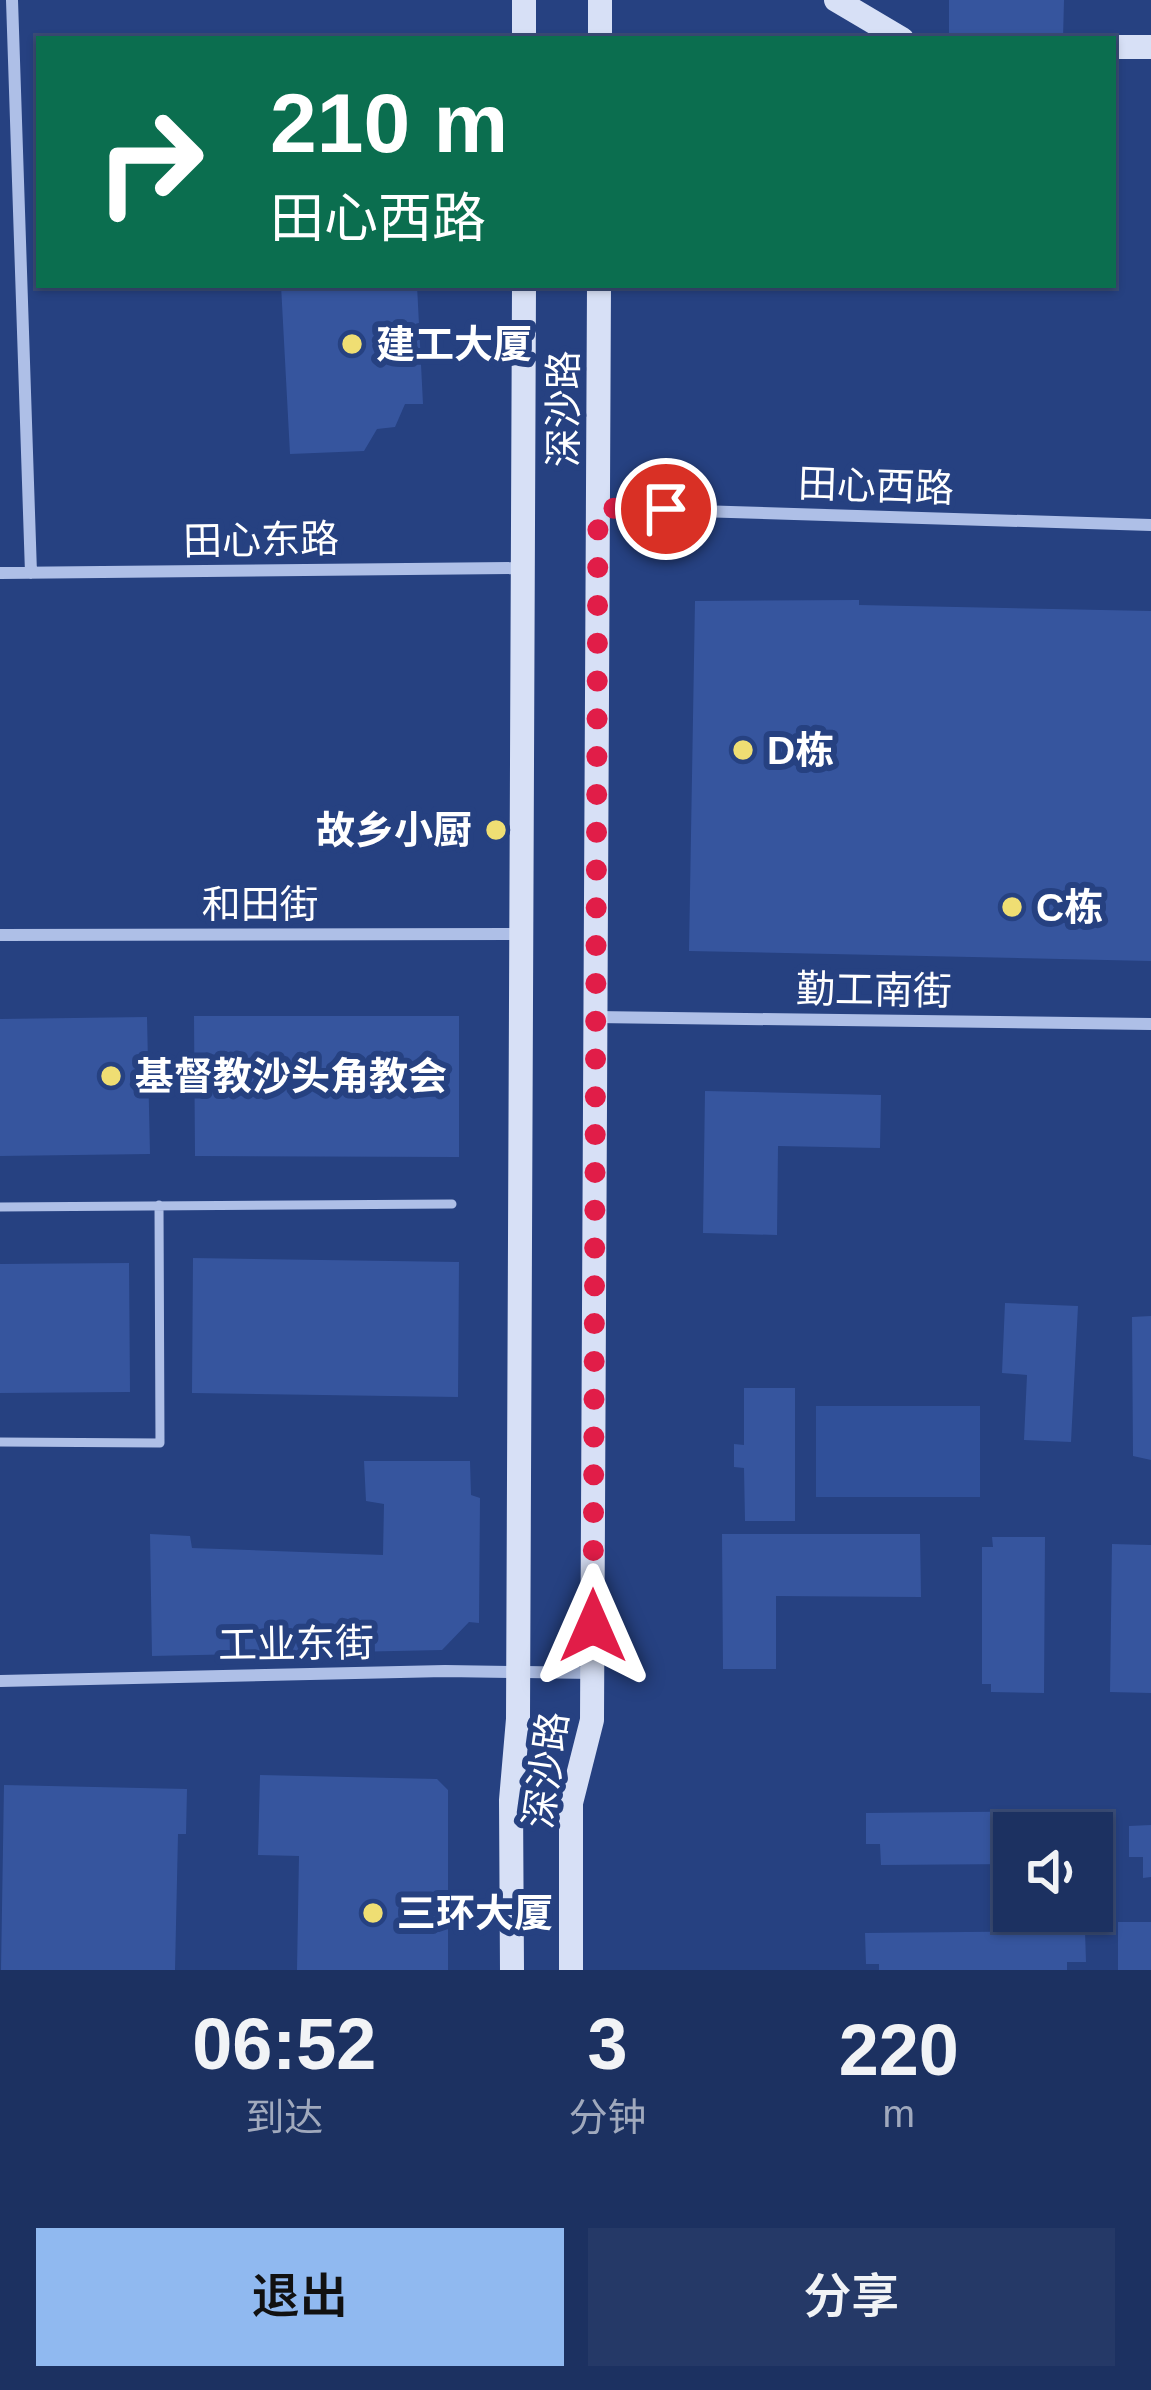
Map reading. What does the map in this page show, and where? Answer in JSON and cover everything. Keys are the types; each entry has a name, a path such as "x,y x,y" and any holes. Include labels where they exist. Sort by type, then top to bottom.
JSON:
{"main road":[{"path":"524,0 524,36"},
{"path":"600,0 600,36"},
{"path":"836,0 897,36"},
{"path":"1116,47 1151,47"},
{"name":"深沙路","path":"512,1970 511,1800 518,1672 524,288"},
{"name":"深沙路","path":"571,1970 571,1803 592,1720 593,1673 599,288"}],"street":[{"path":"12,0 31,573"},
{"name":"田心西路","path":"598,508 1151,525"},
{"name":"田心东路","path":"0,573 522,568"},
{"name":"和田街","path":"0,935 520,934"},
{"name":"勤工南街","path":"596,1017 1151,1024"},
{"name":"工业东街","path":"0,1681 593,1673"}],"lane":[{"path":"0,1207 452,1204"},
{"path":"0,1442 160,1443 160,1205"}],"shaded area":[{"path":"816,1406 980,1406 980,1497 816,1497"}],"building":[{"path":"949,0 1064,0 1063,36 949,36"},
{"name":"建工大厦","path":"281,288 417,288 423,404 405,404 395,427 377,429 364,451 290,454"},
{"path":"859,600 859,605 1151,611 1151,961 689,951 695,601"},
{"path":"194,1016 459,1016 459,1157 195,1156"},
{"path":"147,1017 150,1154 0,1156 0,1019"},
{"path":"705,1091 881,1095 880,1148 778,1146 777,1235 703,1233"},
{"path":"193,1258 459,1262 458,1397 192,1393"},
{"path":"129,1263 130,1392 0,1393 0,1264"},
{"path":"1005,1303 1078,1306 1071,1442 1024,1440 1027,1375 1002,1373"},
{"path":"1151,1316 1151,1460 1133,1456 1132,1317"},
{"path":"744,1388 795,1388 795,1521 745,1521 744,1468 734,1467 734,1444 744,1445"},
{"path":"364,1461 470,1461 471,1495 480,1498 479,1623 469,1622 442,1650 152,1656 150,1534 190,1536 192,1548 383,1555 384,1504 366,1501"},
{"path":"722,1534 920,1534 921,1597 776,1596 776,1669 723,1669"},
{"path":"992,1537 1045,1537 1044,1693 991,1692 991,1684 982,1684 982,1547 993,1547"},
{"path":"1112,1544 1151,1545 1151,1693 1110,1692"},
{"name":"三环大厦","path":"260,1775 437,1779 448,1790 448,1970 297,1970 299,1856 258,1855"},
{"path":"4,1785 187,1789 186,1834 178,1834 175,1970 1,1970"},
{"path":"1086,1811 993,1812 993,1864 881,1865 880,1844 866,1844 866,1813"},
{"path":"1151,1825 1151,1877 1143,1878 1143,1857 1129,1857 1129,1826"},
{"path":"1118,1922 1151,1922 1151,1970 1118,1970"},
{"path":"1085,1932 1086,1962 1067,1962 1067,1970 879,1970 879,1964 866,1964 865,1933"}],"place":[{"name":"建工大厦","path":"352,344"},
{"name":"D栋","path":"743,750"},
{"name":"故乡小厨","path":"496,830"},
{"name":"C栋","path":"1012,907"},
{"name":"基督教沙头角教会","path":"111,1076"},
{"name":"三环大厦","path":"373,1913"}],"route":[{"path":"593,1626 598,508 666,509"}]}
